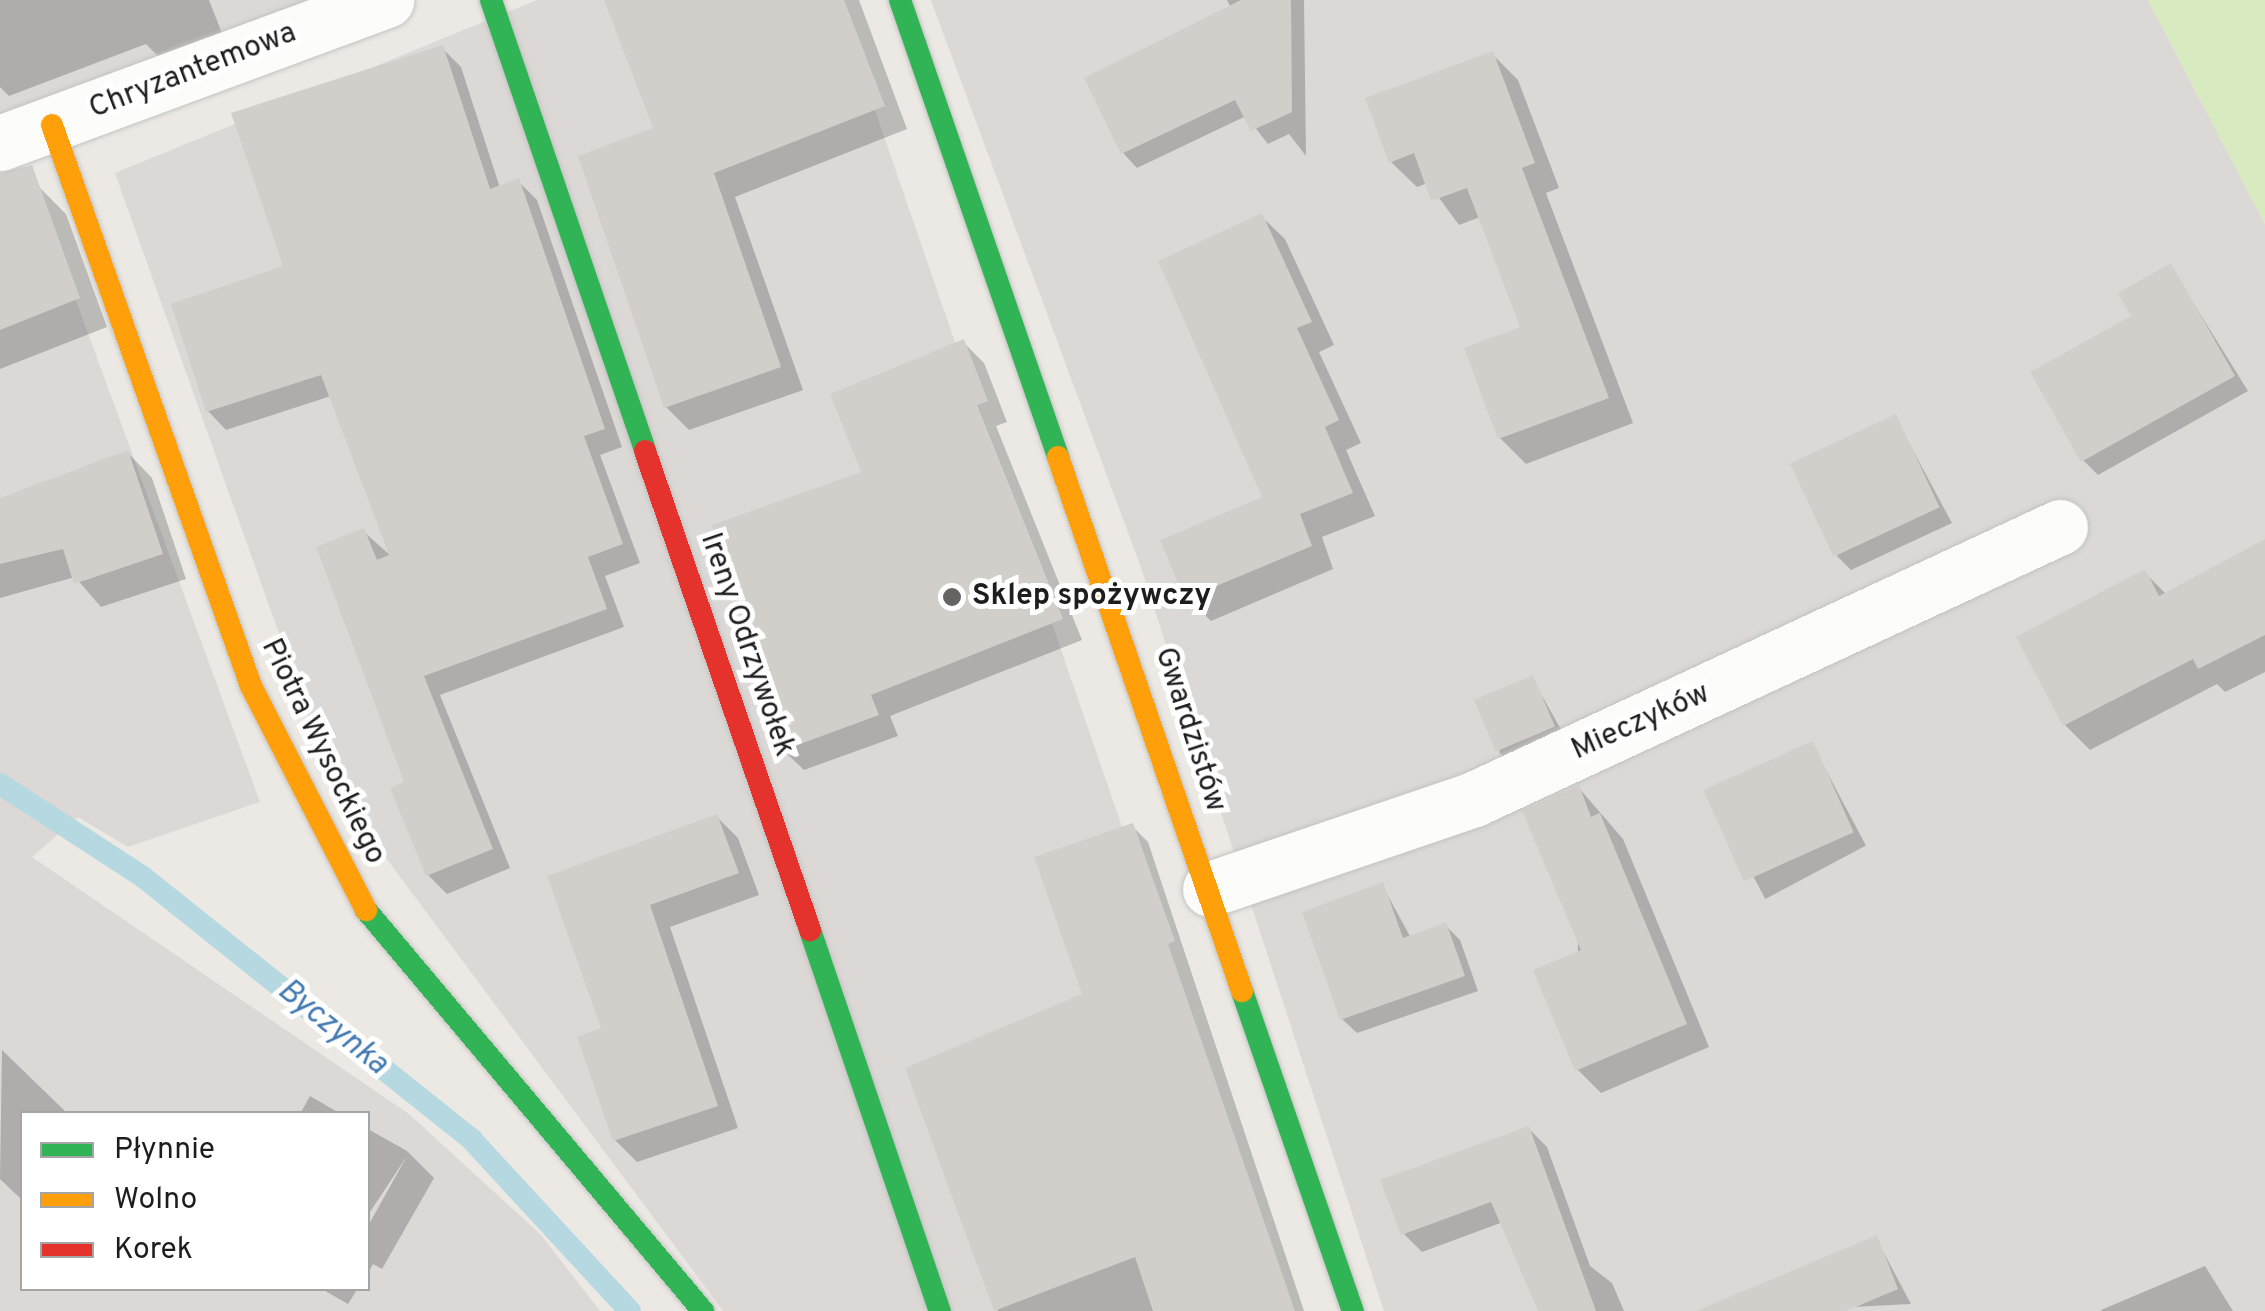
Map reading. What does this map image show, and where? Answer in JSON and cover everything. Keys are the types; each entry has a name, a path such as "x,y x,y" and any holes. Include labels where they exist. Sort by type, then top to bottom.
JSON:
{"street":[{"name":"Chryzantemowa","path":"0,143 386,0"},
{"name":"Ireny Odrzywołek","path":"491,0 940,1311"},
{"name":"Gwardzistów","path":"900,0 1354,1311"},
{"name":"Piotra Wysockiego","path":"52,125 252,686 312,814 372,920 704,1311"},
{"name":"Mieczyków","path":"1210,889 1474,798 2060,527"}],"shaded area":[{"path":"0,0 386,0 0,143"},
{"path":"537,0 837,0 1289,1311 723,1311 334,788 115,173"},
{"path":"931,0 2148,0 2265,224 2265,1311 1384,1311 1140,565"},
{"path":"34,186 260,802 128,847 78,817 32,857 409,1114 541,1235 600,1311 0,1311 0,199"}],"green space":[{"path":"2148,0 2265,0 2265,224"}],"building":[{"path":"604,0 844,0 885,106 714,173 781,367 664,408 578,156 653,128"},
{"path":"1241,0 1291,0 1292,112 1251,131 1235,100 1121,154 1084,78"},
{"path":"443,45 490,189 519,178 605,429 584,436 623,544 588,557 607,609 424,676 493,849 426,876 390,788 404,782 316,547 364,528 377,560 389,555 321,375 206,412 171,304 283,266 231,113"},
{"path":"1493,51 1535,163 1522,168 1609,398 1498,439 1464,348 1520,327 1467,188 1431,201 1414,153 1389,163 1365,98"},
{"path":"32,165 80,298 0,330 0,173"},
{"path":"1262,213 1312,322 1297,328 1339,420 1325,427 1353,493 1300,514 1312,546 1185,599 1160,540 1262,497 1158,261"},
{"path":"2171,263 2235,376 2081,462 2030,372 2131,316 2118,293"},
{"path":"964,339 988,401 977,405 1063,619 871,695 879,715 781,751 712,525 861,472 830,394"},
{"path":"1896,414 1940,507 1833,557 1790,463"},
{"path":"128,450 163,554 74,584 63,549 0,564 0,498"},
{"path":"2265,539 2265,635 2198,669 2193,659 2063,726 2016,637 2145,569 2159,596"},
{"path":"1533,675 1555,727 1496,752 1474,700"},
{"path":"1813,741 1854,832 1744,881 1703,790"},
{"path":"1579,785 1591,817 1600,813 1687,1024 1575,1071 1533,970 1581,950 1522,811"},
{"path":"717,814 739,873 650,905 718,1106 613,1141 577,1037 601,1028 547,876"},
{"path":"1133,823 1175,941 1168,944 1295,1311 1153,1311 1135,1257 994,1311 905,1068 1082,994 1034,857"},
{"path":"1383,882 1403,938 1446,922 1465,976 1340,1020 1302,912"},
{"path":"1529,1126 1596,1311 1538,1311 1491,1202 1401,1235 1380,1180"},
{"path":"1877,1235 1898,1289 1846,1311 1696,1311"}],"waterway":[{"name":"Byczynka","path":"0,784 143,877 472,1140 630,1311"}],"traffic: fast":[{"path":"491,0 645,451"},
{"path":"900,0 1058,457"},
{"path":"366,910 703,1311"},
{"path":"810,930 940,1311"},
{"path":"1242,991 1353,1311"}],"traffic: slow":[{"path":"52,125 251,686 366,910"},
{"path":"1058,457 1242,991"}],"traffic: jam":[{"path":"645,451 810,930"}],"place":[{"name":"Sklep spożywczy","path":"952,597"}]}
